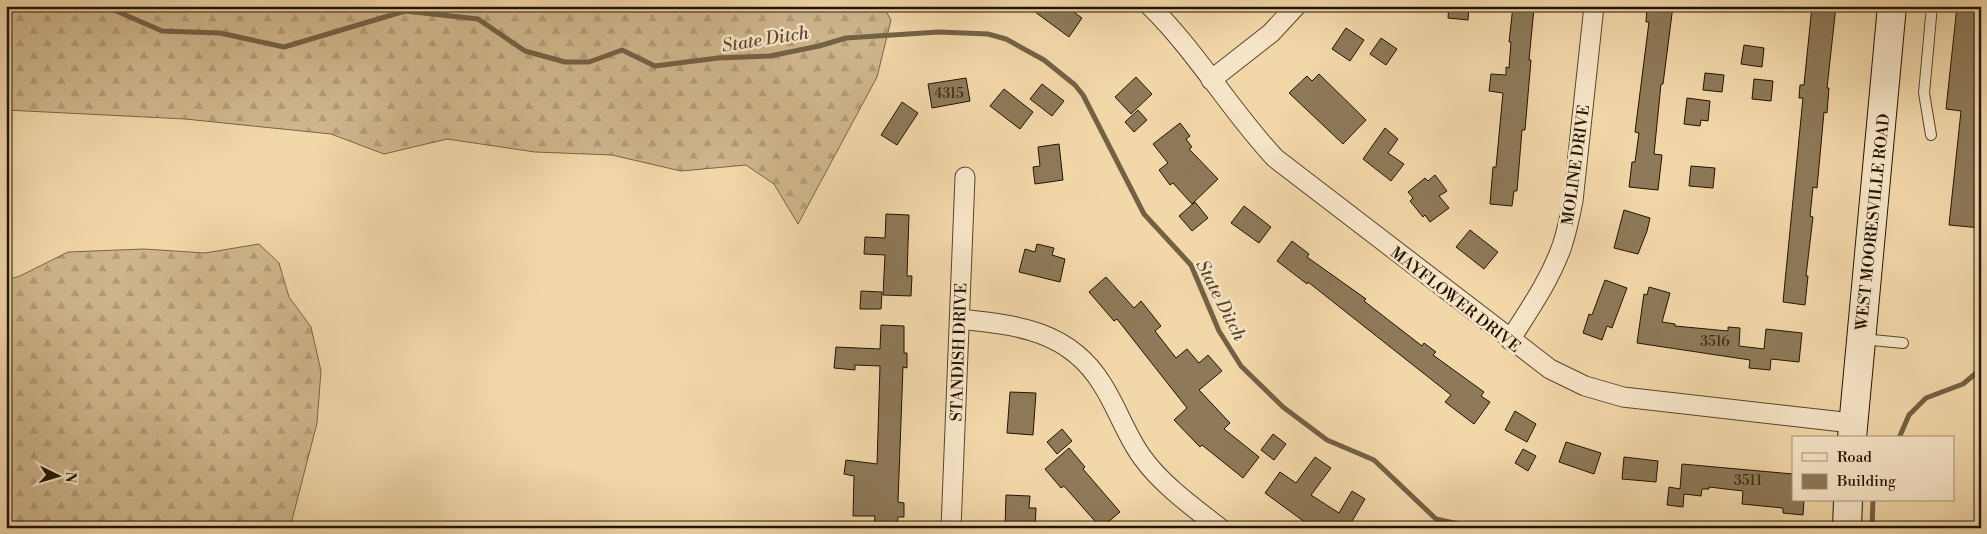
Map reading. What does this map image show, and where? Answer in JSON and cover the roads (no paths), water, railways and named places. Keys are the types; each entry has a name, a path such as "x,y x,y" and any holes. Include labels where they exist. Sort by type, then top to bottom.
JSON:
{"main road":[{"name":"WEST MOORESVILLE ROAD","path":"1852,430 1892,6"},
{"path":"1847,528 1848,502"}],"street":[{"name":"MAYFLOWER DRIVE","path":"1150,6 1169,27 1252,133 1285,167 1543,365 1578,384 1607,394 1852,430"},
{"path":"1211,80 1270,33 1296,6"},
{"name":"MOLINE DRIVE","path":"1510,340 1546,282 1562,246 1568,224 1575,185 1594,6"},
{"name":"STANDISH DRIVE","path":"952,528 964,177"},
{"path":"960,319 1007,324 1032,330 1053,339 1071,351 1088,366 1102,384 1141,457 1156,474 1220,528"}],"lane":[{"path":"1931,135 1924,93 1932,6"},
{"path":"1860,339 1903,343"}],"waterway":[{"name":"State Ditch","path":"105,6 162,31 220,33 284,47 405,11 478,19 525,51 565,62 589,62 622,50 655,66 718,58 770,56 819,46 846,38 939,32 988,34 1006,39 1044,60 1075,85 1083,95 1144,214 1191,265 1219,331 1241,366 1283,407 1327,440 1374,460 1436,519 1467,526 1494,528"},
{"path":"1900,436 1909,415 1926,398 1963,384 1981,369"},
{"path":"1872,528 1873,502"}]}
